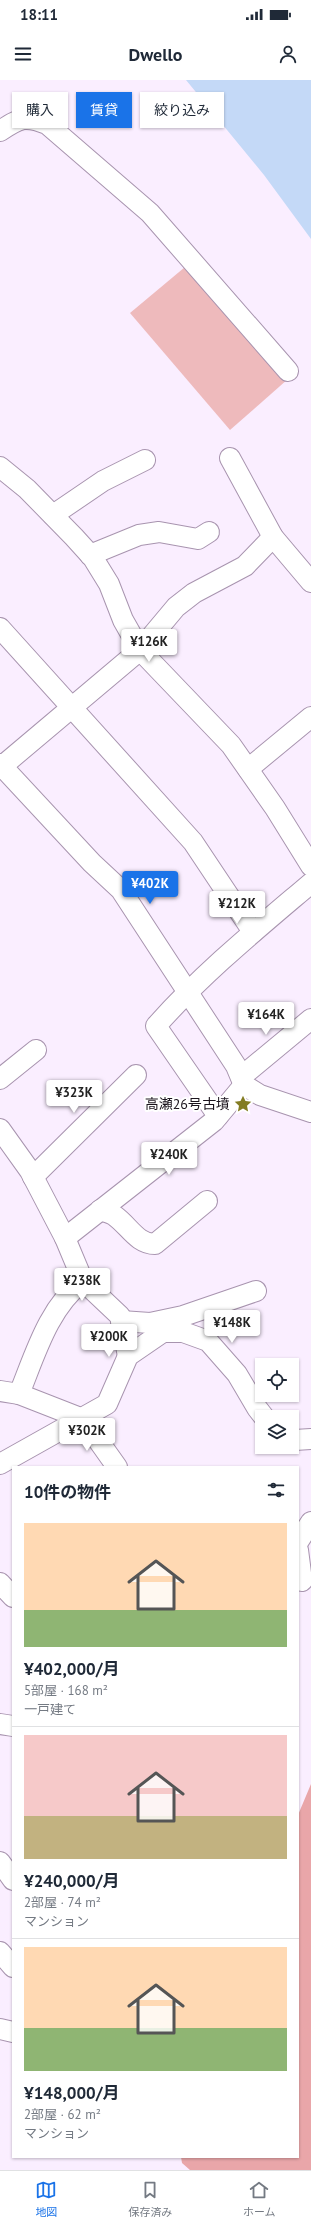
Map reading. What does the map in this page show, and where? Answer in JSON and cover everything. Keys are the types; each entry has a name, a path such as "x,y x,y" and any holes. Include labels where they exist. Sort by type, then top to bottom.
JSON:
{"street":[{"path":"0,131 14,121 31,118 47,124 150,213 288,371"},
{"path":"230,458 273,537 311,582"},
{"path":"52,515 103,481 145,460"},
{"path":"0,467 27,489 90,555 109,584 123,620 140,650 231,745 275,808 311,866"},
{"path":"90,555 139,535 159,532 198,539 209,532"},
{"path":"273,537 311,560"},
{"path":"273,537 245,566 194,593 176,606 140,650 1,766 92,862 121,890 186,992 232,1060 242,1081 260,1095 311,1112"},
{"path":"0,628 72,706 193,842 253,932"},
{"path":"248,769 311,717"},
{"path":"218,1116 156,1026 186,992 311,883"},
{"path":"65,1238 218,1116 242,1081 311,1019"},
{"path":"0,1079 36,1050"},
{"path":"33,1177 136,1075"},
{"path":"2,1136 33,1177 65,1238 83,1281 120,1316 128,1356"},
{"path":"100,1210 115,1216 139,1238 148,1244 156,1244 208,1201"},
{"path":"20,1394 46,1327 73,1289 83,1281"},
{"path":"121,1321 150,1323 183,1316 256,1291"},
{"path":"0,1464 83,1419 107,1404 128,1356 163,1332 183,1332 208,1341 237,1374 259,1410"},
{"path":"0,1391 20,1394 83,1419 116,1466"},
{"path":"299,1440 311,1439"},
{"path":"299,1540 311,1522"},
{"path":"299,1558 302,1581"},
{"path":"0,1583 12,1596"},
{"path":"0,1724 12,1726"},
{"path":"0,1862 12,1879"},
{"path":"0,1888 12,1889"},
{"path":"0,1952 12,1966"},
{"path":"0,2029 12,2032"}],"shaded area":[{"path":"191,262 288,379 230,430 130,313"},
{"path":"311,1784 311,2170 190,2170 182,2163 181,2158 299,2158 299,1813"}],"water":[{"path":"186,80 311,80 311,239 264,175 224,126 224,92 196,92"}],"place":[{"name":"高瀬26号古墳","path":"243,1104"}]}
